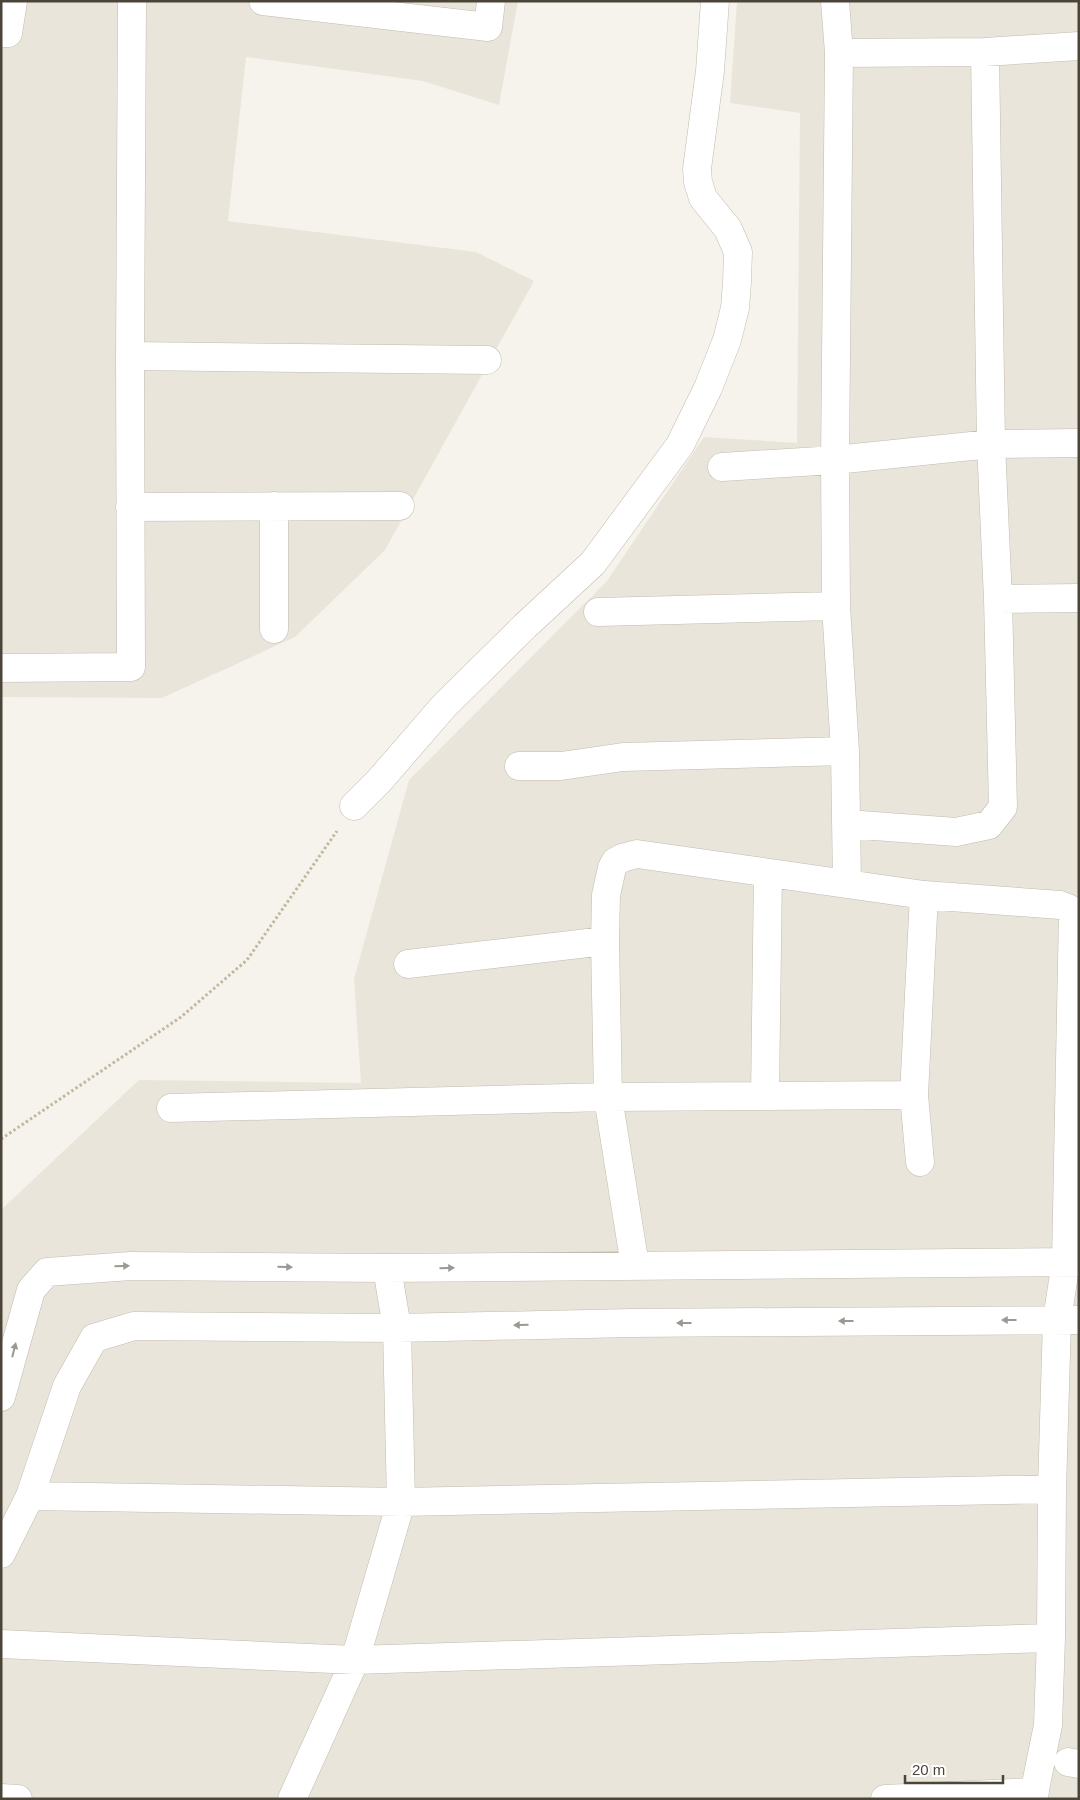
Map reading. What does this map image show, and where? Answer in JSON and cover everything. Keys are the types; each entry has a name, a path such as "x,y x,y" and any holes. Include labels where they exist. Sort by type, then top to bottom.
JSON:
{"street":[{"path":"1,33 8,33 13,1"},
{"path":"1,668 131,667 132,1"},
{"path":"264,1 488,27 492,1"},
{"path":"354,806 379,781 444,706 525,626 593,563 680,445 708,388 728,340 735,308 738,252 728,229 703,198 698,182 697,169 710,71 715,1"},
{"path":"835,1 839,53 835,460 836,606 845,751 847,884"},
{"path":"839,53 985,52 1079,46"},
{"path":"847,824 956,832 989,825 1003,807 998,600 991,444 985,52"},
{"path":"130,356 488,360"},
{"path":"722,466 835,460 991,444 1079,443"},
{"path":"274,506 274,629"},
{"path":"130,507 400,506"},
{"path":"998,600 1079,598"},
{"path":"598,612 836,606"},
{"path":"519,766 561,766 623,758 845,751"},
{"path":"634,1266 608,1097 605,941 608,883 615,862 637,854 924,894 1060,905 1073,912 1072,1262 1052,1489 1051,1638 1048,1725 1034,1795 885,1799"},
{"path":"765,1096 768,873"},
{"path":"920,1162 914,1095 924,894"},
{"path":"408,964 605,941"},
{"path":"171,1108 608,1097 914,1095"},
{"path":"1,1398 31,1290 47,1272 131,1266 387,1268 1072,1262"},
{"path":"292,1799 355,1660 402,1502 397,1328 387,1268"},
{"path":"1,1554 30,1496 67,1386 94,1338 134,1326 397,1328 642,1323 1068,1320"},
{"path":"30,1496 402,1502 1052,1489"},
{"path":"1,1644 355,1660 1051,1638"},
{"path":"1,1798 18,1799"}],"path":[{"path":"1,1140 181,1017 247,960 309,874 354,806"}],"shaded area":[{"path":"1,1 518,1 499,105 423,81 246,57 228,221 476,252 534,281 385,550 295,637 162,698 1,697"},
{"path":"737,1 1079,1 1079,1799 1,1799 1,1210 139,1080 361,1083 354,979 409,780 607,581 704,437 797,443 800,113 730,103"}]}
